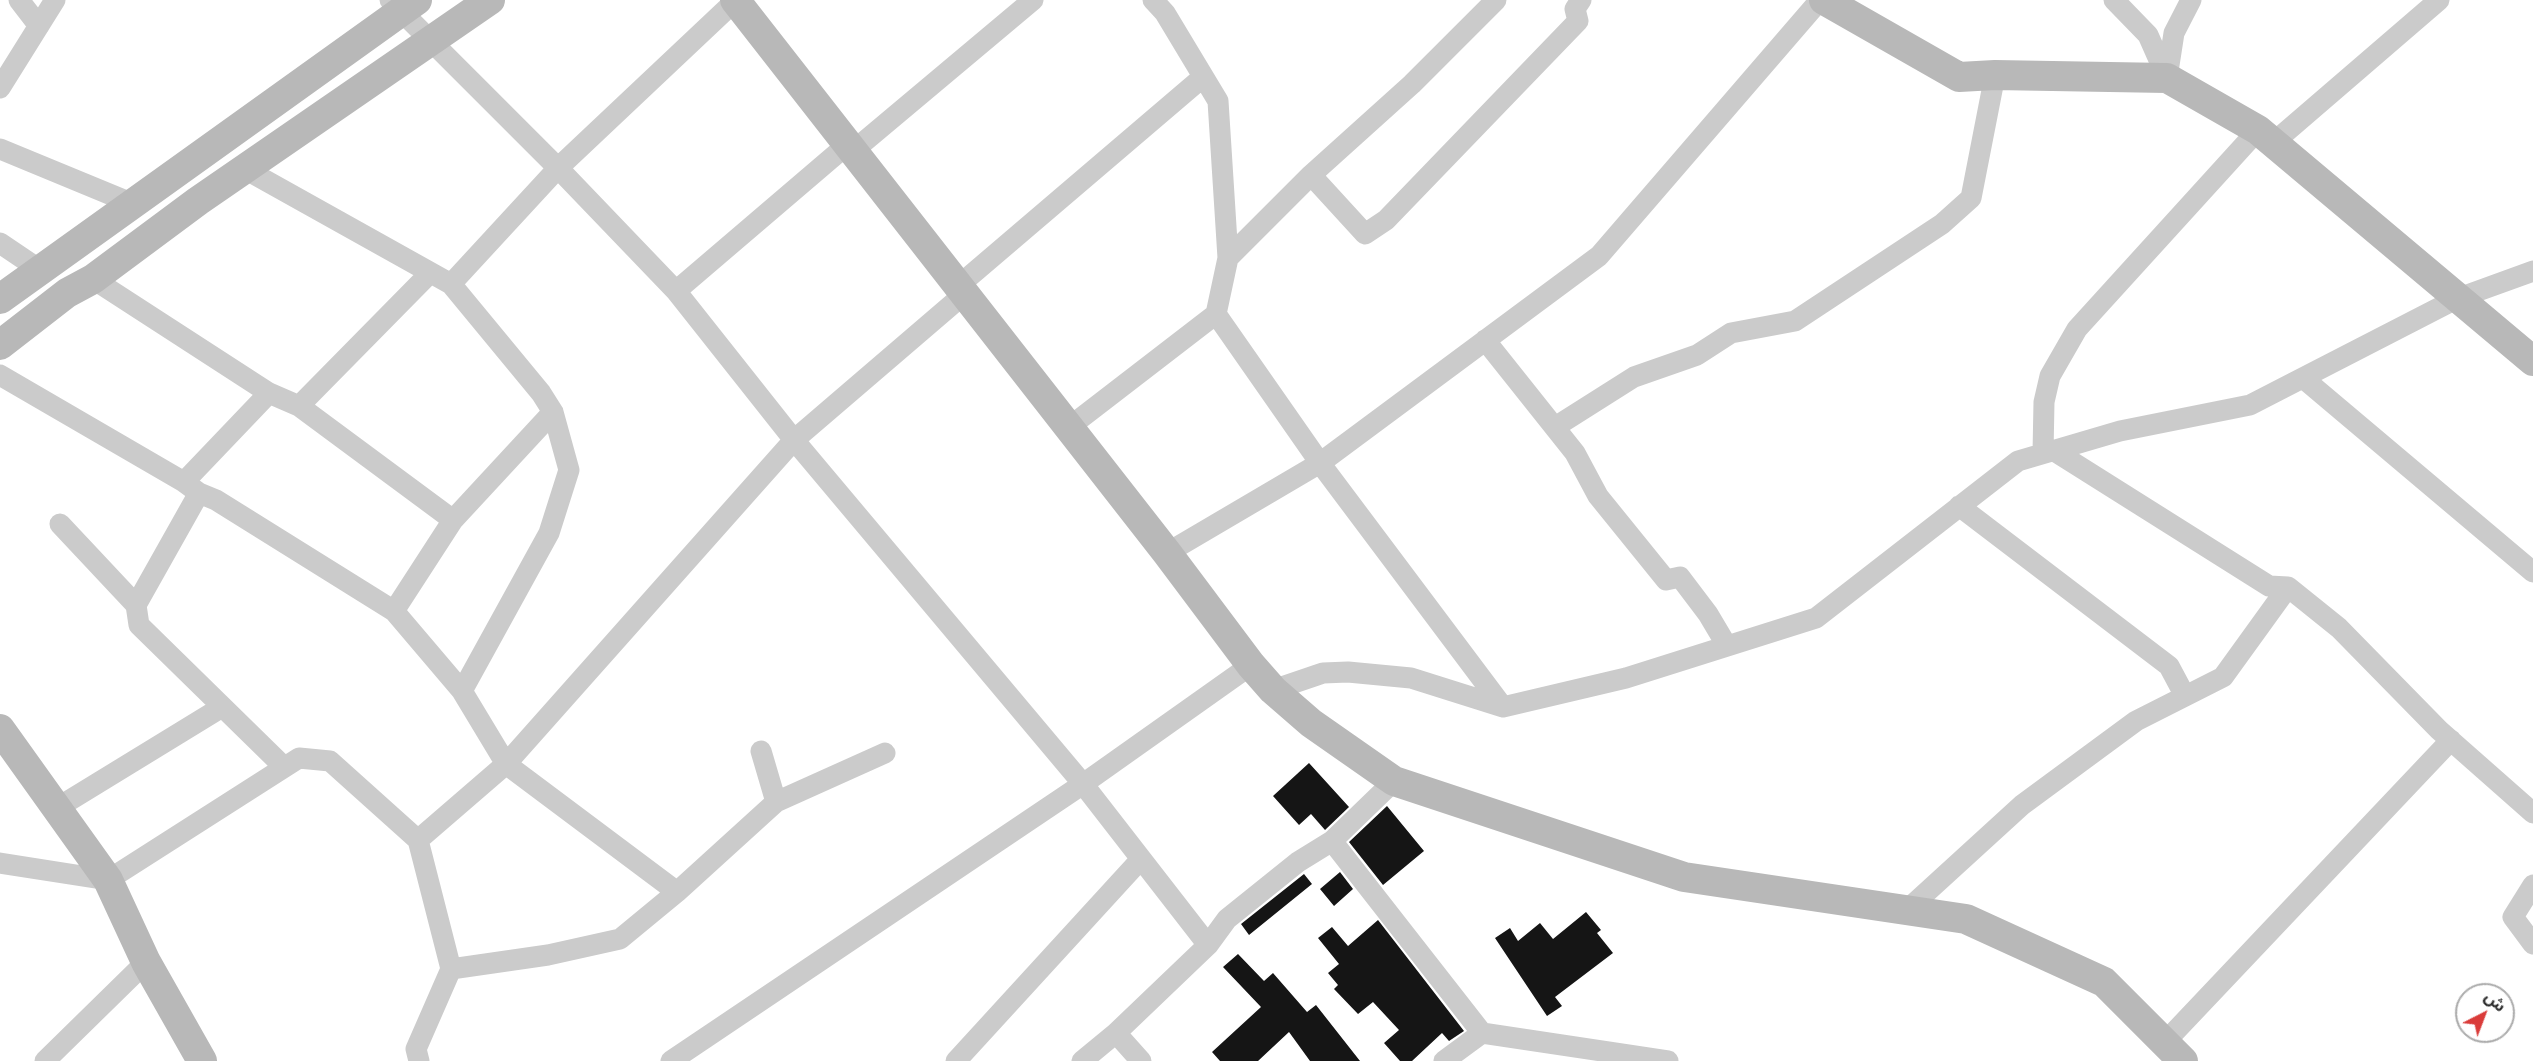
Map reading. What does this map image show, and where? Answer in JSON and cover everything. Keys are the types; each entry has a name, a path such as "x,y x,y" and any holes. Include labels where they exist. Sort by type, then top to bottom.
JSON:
{"street":[{"path":"19,0 39,26"},
{"path":"0,88 55,0"},
{"path":"0,345 67,293 93,279 245,169 490,0"},
{"path":"451,284 558,168 736,0 960,291 1167,553 1251,665 1273,690 1311,723 1394,781 1684,877 1966,920 2104,982 2174,1052 2451,740"},
{"path":"676,291 1033,0"},
{"path":"1068,428 1216,314 1228,258 1218,101 1164,13 1153,0"},
{"path":"1228,258 1311,175 1412,84 1496,0"},
{"path":"1311,175 1365,234 1394,212 1578,21 1575,9 1581,0"},
{"path":"1167,553 1320,463 1599,256 1822,0 1959,77 1995,75 2167,78 2265,136 2533,362"},
{"path":"2114,0 2148,35 2167,78"},
{"path":"2167,78 2174,33 2191,0"},
{"path":"2048,452 2044,402 2050,376 2076,329 2265,136 2439,0"},
{"path":"0,299 403,4 429,40 558,168 676,291 794,440 1083,784 1208,945"},
{"path":"1555,428 1634,377 1697,355 1731,333 1795,321 1942,224 1971,198 1995,75"},
{"path":"418,840 506,764 794,440 1203,77"},
{"path":"0,149 131,203"},
{"path":"245,169 451,284 541,393 553,412 569,470 549,533 462,690"},
{"path":"0,243 40,270"},
{"path":"1273,690 1323,673 1348,672 1411,678 1503,707 1626,678 1816,618 2018,460 2120,431 2250,405 2456,299 2533,271"},
{"path":"299,406 430,273"},
{"path":"93,279 269,393 299,406 453,520"},
{"path":"1216,314 1320,463 1503,707"},
{"path":"1485,340 1575,453 1598,496 1666,580 1680,577 1708,614 1727,646"},
{"path":"0,375 216,500 394,611 462,690 506,764 677,892"},
{"path":"2303,378 2533,572"},
{"path":"269,393 192,488 136,605 139,625 284,767"},
{"path":"394,611 453,520 553,412"},
{"path":"2048,452 2269,586 2288,587 2339,628 2451,740 2533,813"},
{"path":"1959,506 2169,666 2185,696"},
{"path":"60,524 136,605"},
{"path":"1906,910 2022,805 2136,721 2223,677 2288,587"},
{"path":"670,1061 1083,784 1251,665"},
{"path":"57,808 222,707"},
{"path":"0,730 108,880 147,962 202,1061"},
{"path":"761,751 776,802"},
{"path":"450,969 548,955 620,939 677,892 776,802 885,753"},
{"path":"0,863 108,880 299,758 330,761 418,840 450,969 416,1049 419,1061"},
{"path":"1082,1061 1116,1033 1208,945 1227,919 1298,862 1332,841 1394,781"},
{"path":"1332,841 1482,1033 1668,1061"},
{"path":"956,1061 1141,859"},
{"path":"2533,885 2513,917 2533,944"},
{"path":"45,1061 147,962"},
{"path":"1116,1033 1141,1061"},
{"path":"1444,1061 1482,1033"}],"building":[{"path":"1309,763 1349,807 1325,830 1311,814 1299,825 1273,796"},
{"path":"1387,806 1424,851 1383,885 1349,842"},
{"path":"1340,872 1353,889 1334,906 1320,889"},
{"path":"1304,874 1312,884 1249,935 1241,924"},
{"path":"1586,912 1601,930 1597,933 1613,953 1555,997 1562,1006 1547,1016 1495,938 1510,928 1518,941 1540,923 1553,939"},
{"path":"1378,920 1464,1031 1449,1041 1442,1033 1412,1061 1400,1061 1384,1043 1399,1030 1373,1002 1358,1014 1334,989 1338,985 1328,973 1339,964 1318,938 1332,927 1348,946"},
{"path":"1238,954 1264,981 1273,973 1307,1012 1316,1005 1360,1061 1310,1061 1289,1032 1258,1061 1220,1061 1212,1052 1261,1007 1223,967"}]}
